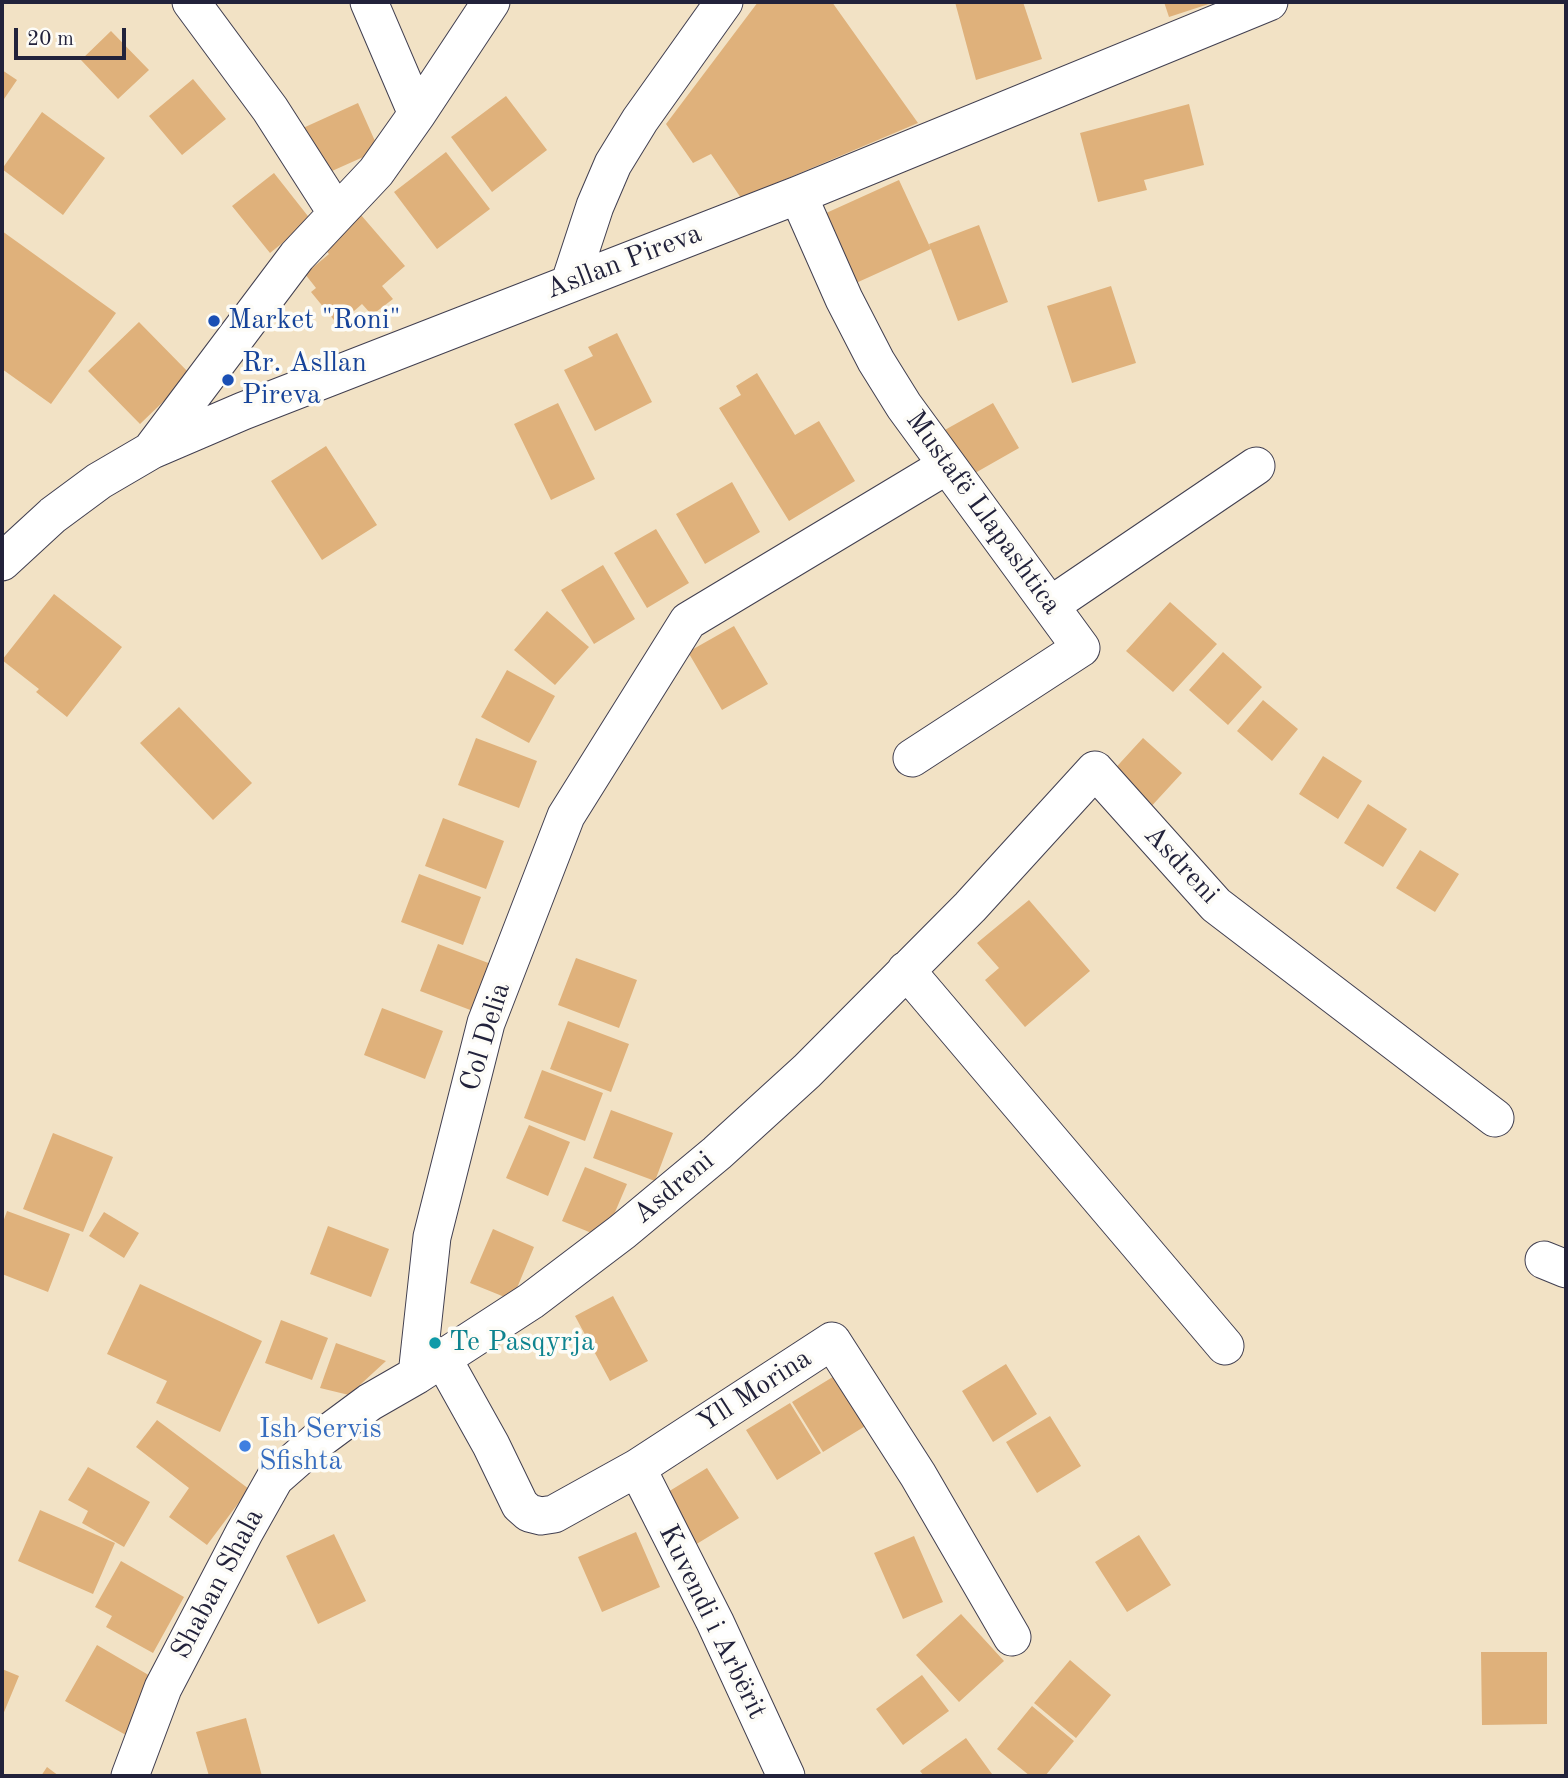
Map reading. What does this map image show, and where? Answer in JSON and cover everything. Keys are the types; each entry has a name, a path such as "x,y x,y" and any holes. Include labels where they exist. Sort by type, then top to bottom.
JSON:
{"street":[{"path":"191,2 270,109 336,212"},
{"path":"369,2 418,114"},
{"path":"152,450 297,256 376,172 418,114 491,2"},
{"path":"570,282 595,206 613,164 724,2"},
{"name":"Asllan Pireva","path":"2,562 53,515 99,481 152,450 243,411 797,195 1269,2"},
{"name":"Mustafë Llapashtica","path":"797,195 844,299 876,361 946,466 1081,648 912,758"},
{"name":"Col Delia","path":"430,1367 432,1237 486,1023 566,816 688,621 946,466"},
{"path":"1051,605 1256,466"},
{"name":"Asdreni","path":"430,1367 531,1301 622,1232 717,1153 807,1071 970,907 1095,770 1216,905 1495,1118"},
{"path":"906,970 1225,1346"},
{"name":"Yll Morina","path":"430,1367 491,1445 520,1505 529,1513 541,1516 554,1514 637,1468 832,1341 918,1475 1012,1637"},
{"name":"Shaban Shala","path":"130,1776 163,1688 275,1478 316,1442 370,1402 430,1367"},
{"name":"Kuvendi i Arbërit","path":"637,1468 715,1622 786,1776"}],"building":[{"path":"758,2 832,2 918,123 741,198 711,154 693,163 666,124"},
{"path":"955,2 1023,2 1042,59 976,80"},
{"path":"1164,2 1215,2 1169,17"},
{"path":"111,31 149,70 118,99 81,60"},
{"path":"2,70 17,80 2,102"},
{"path":"193,79 226,119 182,155 149,116"},
{"path":"506,96 547,150 492,192 451,137"},
{"path":"358,103 379,150 323,175 303,128"},
{"path":"1189,104 1204,165 1144,180 1147,190 1098,202 1080,133"},
{"path":"42,112 105,158 63,215 2,169"},
{"path":"446,152 490,209 437,249 394,192"},
{"path":"274,173 311,220 270,253 232,206"},
{"path":"899,180 931,249 856,283 824,214"},
{"path":"361,215 405,266 382,286 393,299 372,315 362,304 338,325 311,292 316,288 305,274 329,254 323,247"},
{"path":"979,225 1008,302 958,321 929,244"},
{"path":"2,231 116,313 51,404 2,369"},
{"path":"1111,286 1136,363 1072,383 1047,306"},
{"path":"139,322 191,375 140,424 88,371"},
{"path":"617,333 652,402 595,431 564,370 593,356 588,347"},
{"path":"757,373 795,435 819,421 855,481 789,521 719,408 741,395 736,386"},
{"path":"558,403 595,479 551,500 514,424"},
{"path":"993,403 1019,448 968,477 943,431"},
{"path":"326,446 377,525 322,560 271,481"},
{"path":"732,482 760,532 705,564 676,514"},
{"path":"656,529 689,583 647,608 614,553"},
{"path":"603,565 635,619 594,644 561,590"},
{"path":"54,594 122,647 67,717 36,692 39,689 2,660"},
{"path":"1170,602 1217,644 1173,692 1126,651"},
{"path":"547,611 589,647 555,685 514,650"},
{"path":"734,626 768,684 722,710 688,652"},
{"path":"1223,652 1262,687 1228,725 1189,690"},
{"path":"507,670 555,696 529,743 481,717"},
{"path":"1263,700 1298,729 1272,761 1237,731"},
{"path":"179,707 252,783 213,820 140,743"},
{"path":"476,738 537,761 519,808 458,785"},
{"path":"1143,738 1182,773 1147,811 1109,775"},
{"path":"1323,756 1362,781 1338,819 1299,794"},
{"path":"1368,804 1407,829 1383,867 1344,843"},
{"path":"443,818 504,841 486,889 425,866"},
{"path":"1420,850 1459,874 1435,912 1396,888"},
{"path":"419,874 481,897 463,945 401,922"},
{"path":"1029,900 1090,971 1025,1027 985,980 999,968 977,943"},
{"path":"438,944 499,967 481,1014 420,991"},
{"path":"576,958 637,980 619,1028 558,1005"},
{"path":"382,1008 443,1031 425,1079 364,1055"},
{"path":"568,1021 629,1044 611,1092 550,1069"},
{"path":"542,1070 603,1093 585,1141 524,1118"},
{"path":"611,1110 673,1133 655,1181 593,1158"},
{"path":"529,1125 570,1142 548,1196 506,1178"},
{"path":"53,1133 113,1157 83,1232 23,1209"},
{"path":"585,1167 627,1184 604,1238 562,1221"},
{"path":"7,1211 70,1234 48,1292 2,1274 2,1225"},
{"path":"104,1212 139,1233 124,1258 89,1236"},
{"path":"328,1226 389,1249 371,1297 310,1274"},
{"path":"493,1229 534,1247 512,1300 470,1283"},
{"path":"140,1284 262,1341 220,1432 156,1403 167,1381 107,1354"},
{"path":"613,1296 648,1361 610,1381 575,1316"},
{"path":"281,1320 328,1338 312,1380 265,1363"},
{"path":"336,1343 386,1361 349,1395 320,1388"},
{"path":"1006,1364 1037,1414 993,1442 962,1391"},
{"path":"836,1375 867,1425 823,1452 792,1402"},
{"path":"790,1403 821,1453 777,1480 746,1430"},
{"path":"1050,1416 1081,1466 1037,1493 1006,1442"},
{"path":"157,1420 249,1489 207,1545 169,1517 189,1488 136,1447"},
{"path":"88,1467 150,1502 124,1547 82,1523 88,1511 68,1500"},
{"path":"707,1468 739,1518 695,1545 663,1495"},
{"path":"40,1510 115,1543 93,1594 18,1561"},
{"path":"636,1532 660,1587 602,1612 578,1557"},
{"path":"334,1534 366,1601 318,1624 286,1556"},
{"path":"1139,1535 1171,1585 1127,1612 1095,1562"},
{"path":"914,1536 943,1602 903,1619 874,1553"},
{"path":"121,1561 184,1597 153,1653 106,1627 112,1616 95,1607"},
{"path":"961,1614 1004,1661 959,1702 916,1655"},
{"path":"97,1645 164,1684 133,1739 65,1701"},
{"path":"1481,1652 1547,1652 1547,1724 1482,1725"},
{"path":"1070,1660 1111,1695 1076,1738 1034,1703"},
{"path":"2,1669 19,1676 2,1717"},
{"path":"922,1675 949,1711 903,1745 876,1709"},
{"path":"1032,1706 1074,1741 1045,1776 1030,1776 997,1749"},
{"path":"246,1718 262,1776 209,1776 196,1732"},
{"path":"966,1738 992,1774 990,1776 924,1776 920,1771"},
{"path":"47,1767 59,1776 41,1776"}],"place":[{"name":"Market \"Roni\"","path":"214,321"},
{"name":"Rr. Asllan Pireva","path":"228,380"},
{"name":"Te Pasqyrja","path":"435,1343"},
{"name":"Ish Servis Sfishta","path":"245,1446"}]}
